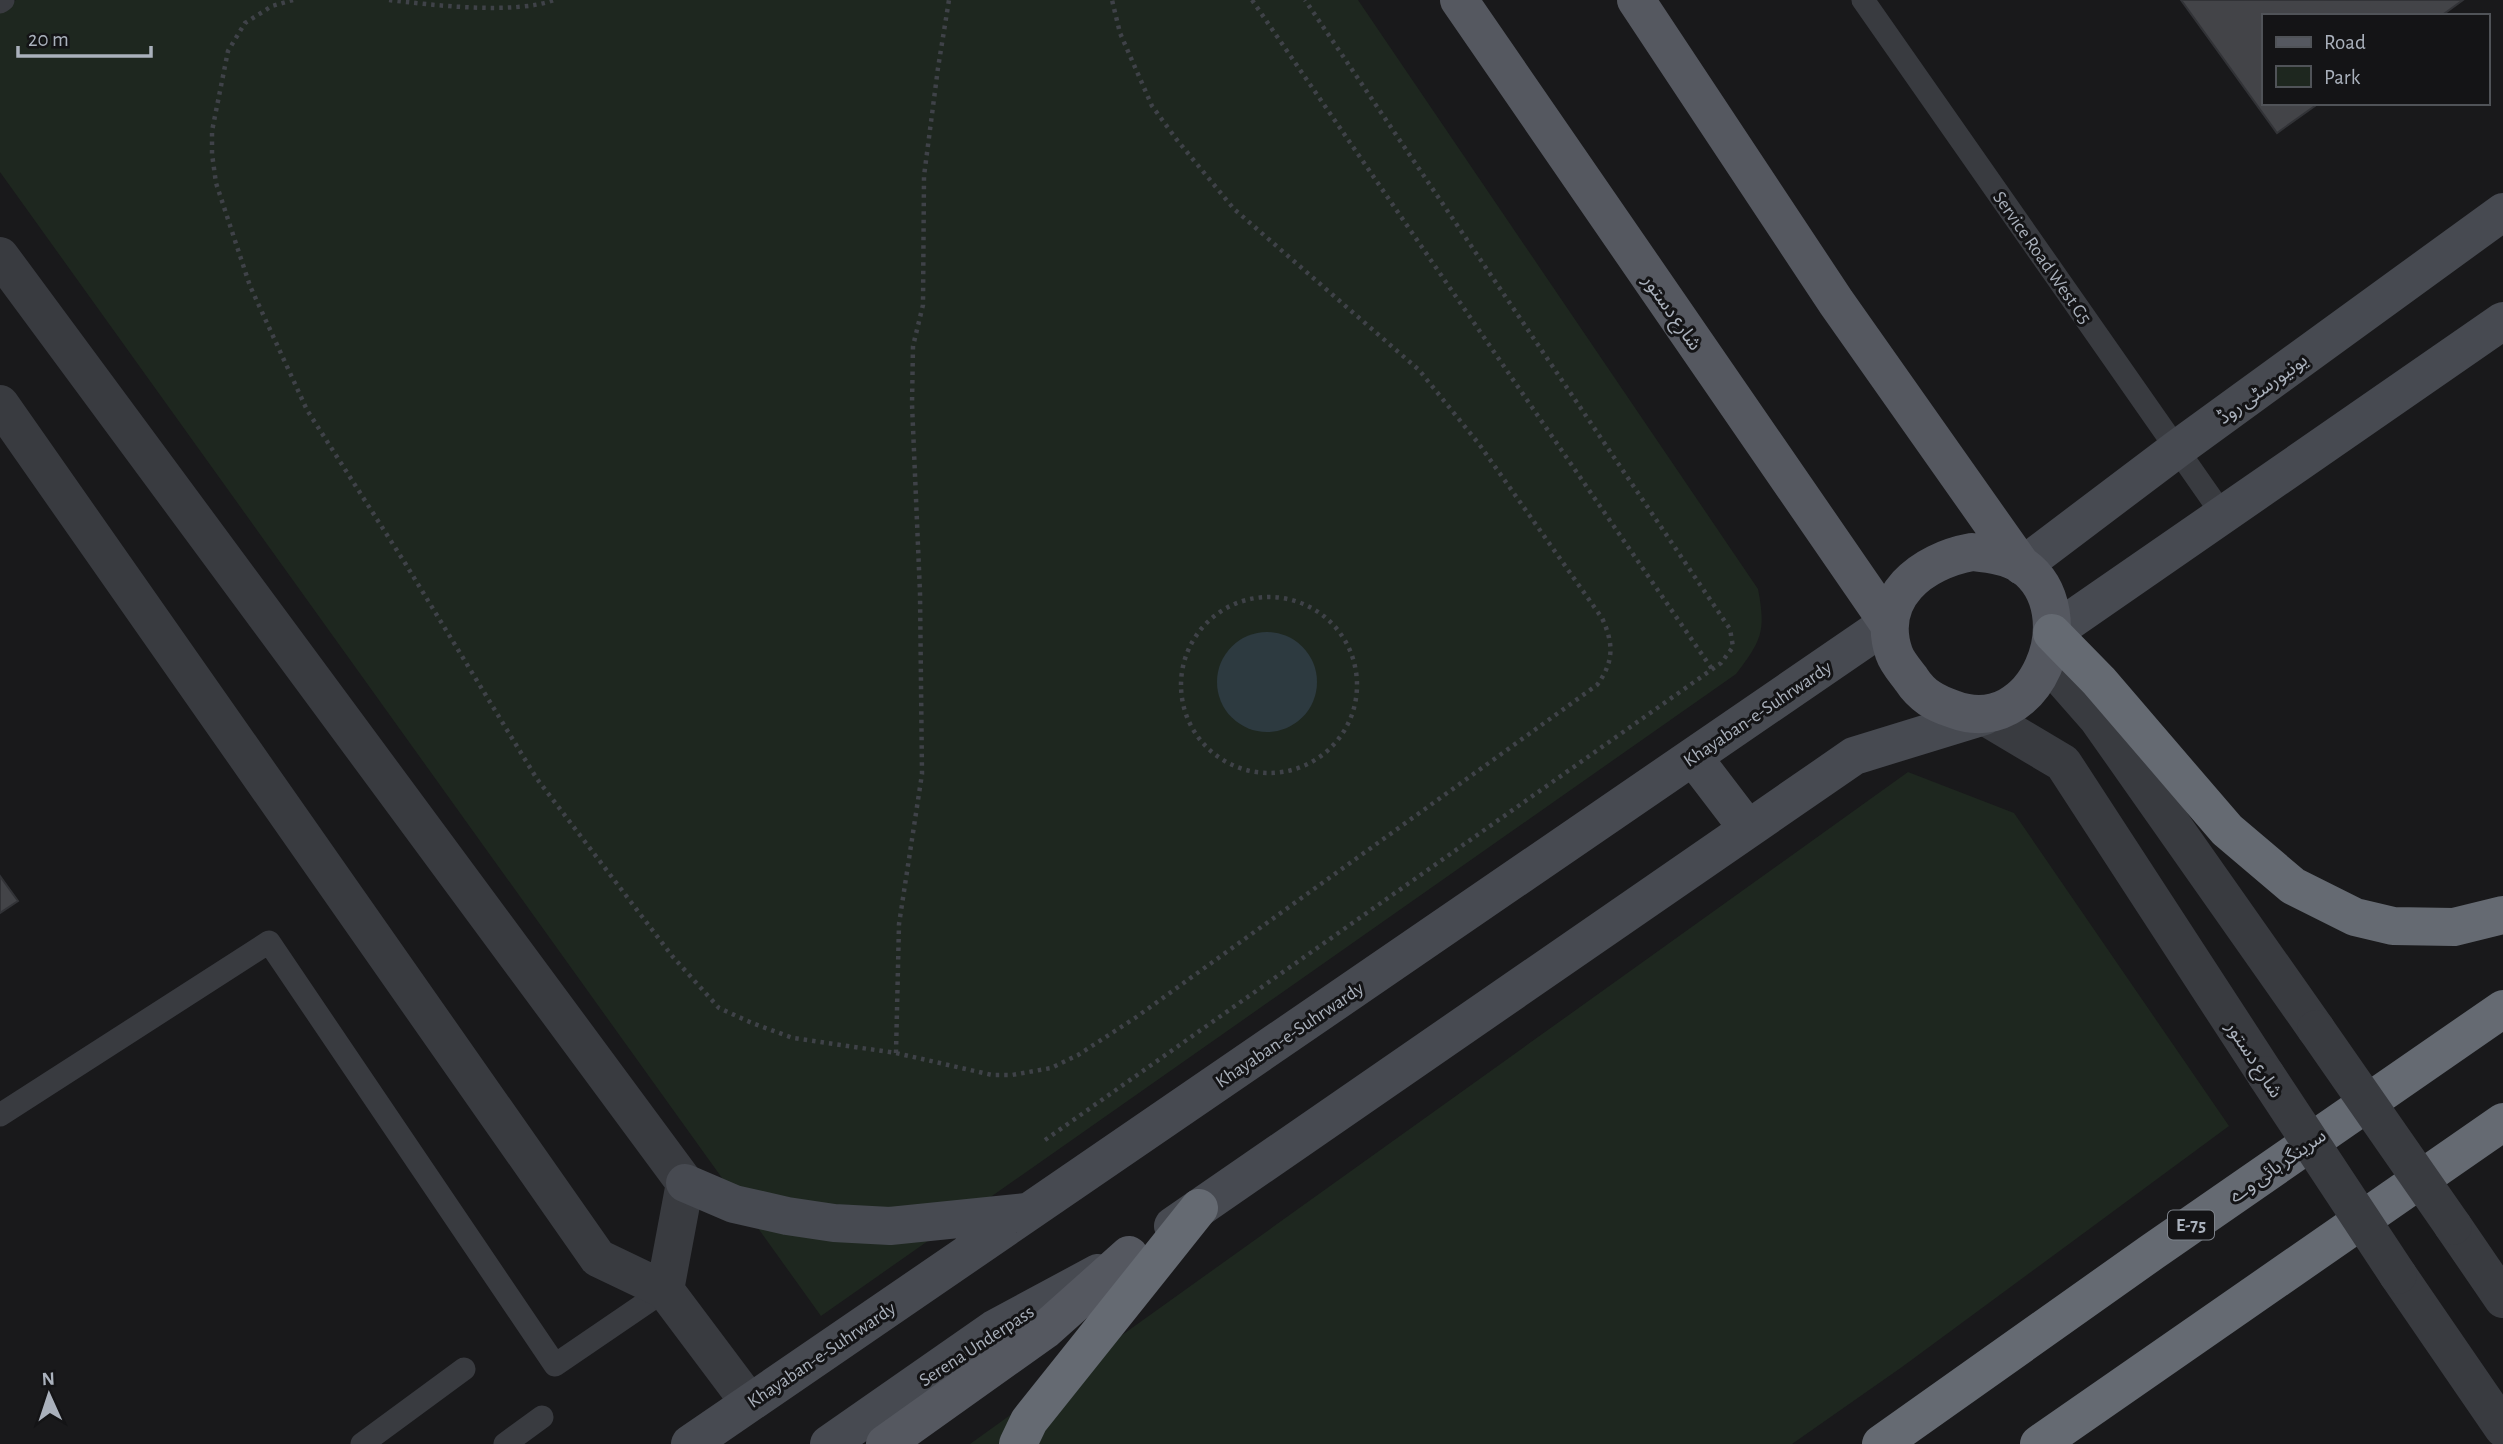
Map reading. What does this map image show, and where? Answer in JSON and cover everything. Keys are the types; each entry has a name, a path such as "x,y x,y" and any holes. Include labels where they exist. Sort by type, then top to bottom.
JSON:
{"highway":[{"path":"2049,647 2099,681 2227,830 2293,886 2355,917 2393,926 2454,927 2503,915"},
{"name":"سرینگر ہائی وے","path":"1881,1444 2503,1009"},
{"path":"2039,1444 2503,1122"},
{"path":"1018,1444 1029,1421 1199,1208"}],"main road":[{"name":"شارع دستور","path":"1459,0 1888,623"},
{"path":"885,1444 1045,1330 1129,1255 1854,757 1984,716 2006,707 2031,691 2049,647 2046,597 2038,581 2022,566 1836,302 1636,0"},
{"name":"یونیورسٹی روڈ","path":"2022,566 2177,449 2503,212"},
{"path":"2049,647 2223,515 2503,321"},
{"path":"1984,716 1958,711 1931,701 1914,684 1894,654 1888,623 1900,591 1929,567 1954,555 1972,552 1995,555 2022,566"},
{"name":"Khayaban-e-Suhrwardy","path":"690,1444 1888,623"},
{"path":"1693,757 1748,829"},
{"path":"685,1183 734,1204 834,1223 890,1226 1031,1211"},
{"name":"Serena Underpass","path":"829,1444 994,1329 1129,1255"}],"street":[{"path":"0,256 685,1183 665,1290"},
{"path":"0,404 598,1258 665,1290 749,1402"},
{"path":"2049,647 2503,1298"},
{"name":"شارع دستور","path":"1984,716 2063,763 2266,1075 2503,1429"}],"lane":[{"name":"Service Road West G5","path":"1863,0 2223,515"},
{"path":"0,1115 270,942 555,1365 665,1290"},
{"path":"362,1444 464,1370"},
{"path":"505,1444 542,1417"}],"path":[{"path":"293,0 272,6 245,23 228,51 212,131 216,183 250,286 307,410 405,563 537,779 673,957 719,1007 793,1038 896,1053 992,1075 1020,1074 1051,1068 1078,1055 1135,1018 1597,685 1609,665 1612,645 1602,618 1479,444 1419,370 1234,209 1152,106 1120,33 1112,0"},
{"path":"389,0 501,8 541,5 554,0"},
{"path":"896,1053 899,924 922,774 920,605 912,404 914,346 923,306 924,176 937,68 949,0"},
{"path":"1252,0 1712,669"},
{"path":"1045,1140 1721,663 1733,647 1730,629 1305,0"},
{"path":"1277,597 1304,604 1327,618 1345,640 1355,665 1357,693 1350,720 1335,743 1314,761 1288,771 1260,772 1234,765 1210,751 1192,730 1182,704 1180,677 1188,650 1202,627 1223,609 1249,599 1277,597"}],"green space":[{"path":"16,0 1358,0 1758,589 1762,615 1760,635 1736,674 821,1316 0,172 0,12"},
{"path":"1908,772 2014,813 2229,1126 1902,1367 1792,1444 970,1444"}],"shaded area":[{"path":"1267,632 1286,636 1302,647 1313,663 1317,682 1313,701 1302,717 1286,728 1267,732 1248,728 1232,717 1221,701 1217,682 1221,663 1232,647 1248,636"}],"building":[{"path":"2181,0 2463,0 2444,14 2262,14 2262,105 2316,105 2277,133"},
{"path":"0,876 18,901 0,913"}]}
